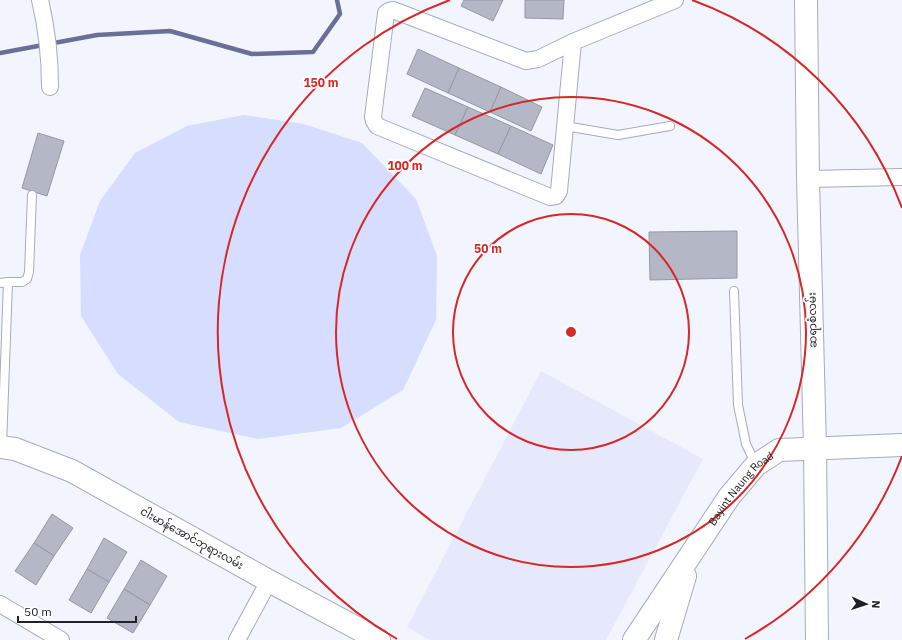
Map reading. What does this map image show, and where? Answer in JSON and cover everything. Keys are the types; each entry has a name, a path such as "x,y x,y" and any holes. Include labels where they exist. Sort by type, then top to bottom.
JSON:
{"main road":[{"name":"ဆရာစံလမ်း","path":"806,0 808,179 815,448 817,640"},
{"name":"Bayint Naung Road","path":"634,640 729,497 756,465 778,450 902,445"},
{"name":"ငါးမာန်အောင်ဘုရားလမ်း","path":"1,447 15,449 72,471 269,581 379,640"},
{"name":"Bayint Naung Road","path":"666,640 692,554"}],"street":[{"path":"40,0 48,36 50,87"},
{"path":"573,42 559,191 556,196 550,196 377,126 374,121 373,117 386,13 389,11 393,10 526,61 538,59 573,42 675,0"},
{"path":"808,179 902,177"},
{"path":"237,640 269,581"},
{"path":"0,604 61,640"}],"lane":[{"path":"565,126 618,135 670,126"},
{"path":"1,447 4,283 22,282 27,279 32,195"},
{"path":"734,291 738,405 746,444 756,465"}],"shaded area":[{"path":"244,115 304,124 362,143 416,199 437,256 436,320 403,390 341,428 258,439 179,422 118,374 81,316 80,255 100,201 135,153 187,126"},
{"path":"541,371 703,459 606,640 430,640 407,627"}],"building":[{"path":"464,0 503,0 493,21 461,6"},
{"path":"525,0 564,0 563,19 525,18"},
{"path":"418,49 459,68 448,93 407,74"},
{"path":"459,68 501,87 490,112 448,93"},
{"path":"501,87 542,107 531,131 490,112"},
{"path":"425,88 468,107 455,135 412,116"},
{"path":"468,107 511,126 498,154 455,135"},
{"path":"511,126 553,145 541,174 498,154"},
{"path":"38,133 64,141 47,196 22,188"},
{"path":"737,231 737,278 650,280 649,232"},
{"path":"52,514 73,528 54,556 34,543"},
{"path":"104,538 127,552 109,582 87,569"},
{"path":"34,543 54,556 36,585 15,571"},
{"path":"141,560 167,576 150,605 124,589"},
{"path":"87,569 109,582 91,613 69,600"},
{"path":"124,589 150,605 133,633 107,618"}],"waterway":[{"path":"0,53 97,35 170,31 252,54 313,52 340,14 337,0"}]}
